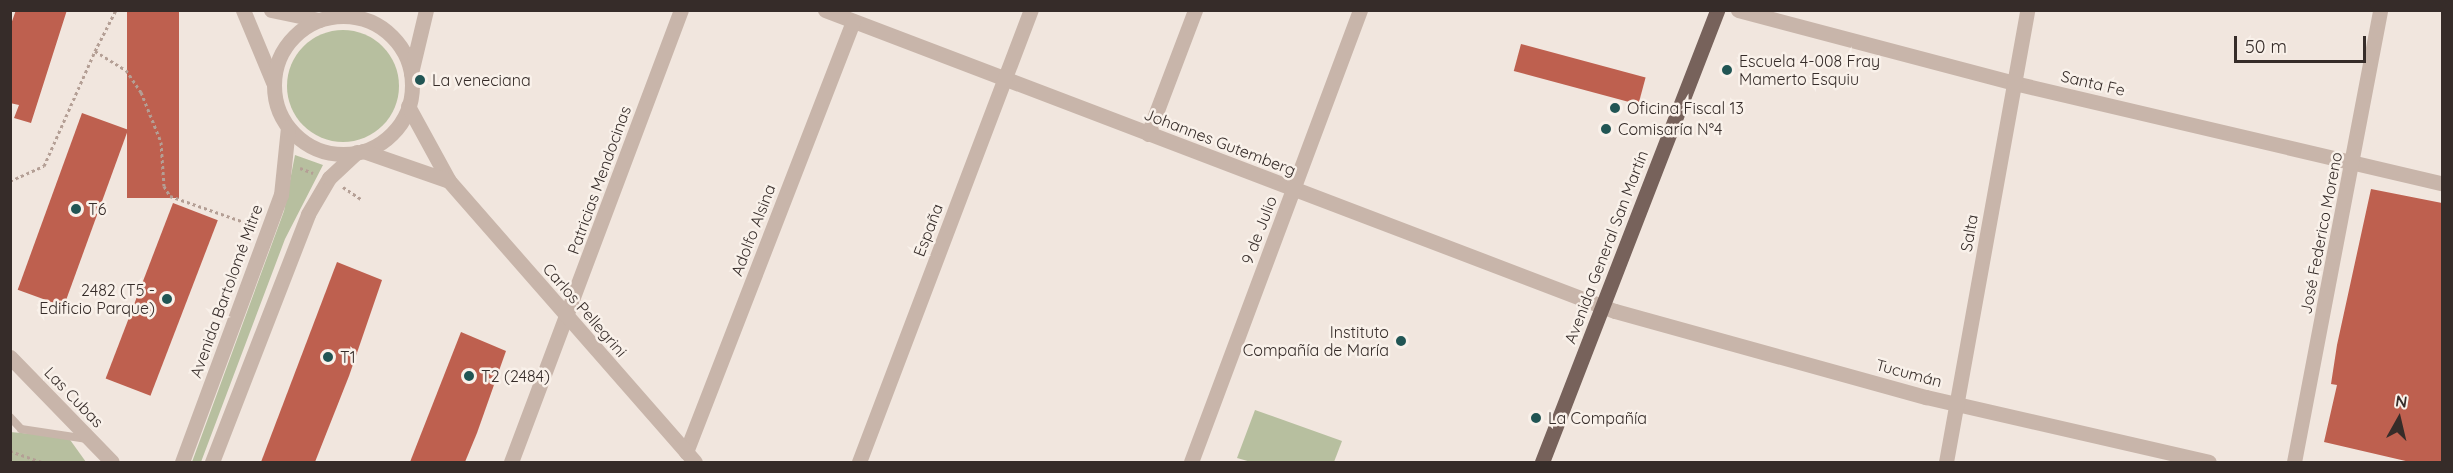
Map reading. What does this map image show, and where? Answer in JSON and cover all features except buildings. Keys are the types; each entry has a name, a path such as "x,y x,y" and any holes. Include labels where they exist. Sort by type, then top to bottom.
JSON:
{"main road":[{"name":"Avenida General San Martín","path":"1542,462 1717,10"}],"street":[{"path":"243,10 274,85 288,127 319,149 360,152"},
{"path":"271,10 319,20"},
{"path":"212,462 308,214 329,178 360,152 395,130 408,106 411,73 426,10"},
{"name":"Patricias Mendocinas","path":"511,462 568,318 681,10"},
{"name":"Johannes Gutemberg","path":"825,10 1602,307"},
{"name":"España","path":"859,462 1032,10"},
{"path":"1148,134 1195,10"},
{"name":"9 de Julio","path":"1191,462 1360,10"},
{"name":"Santa Fe","path":"1738,10 2014,83 2442,183"},
{"name":"Salta","path":"1946,462 2027,10"},
{"name":"José Federico Moreno","path":"2294,462 2353,162 2380,10"},
{"path":"274,85 286,46 319,20 344,13 381,28 400,48 411,73"},
{"name":"Adolfo Alsina","path":"691,457 853,21"},
{"name":"Carlos Pellegrini","path":"408,106 449,181 691,457"},
{"name":"Avenida Bartolomé Mitre","path":"182,462 269,231 285,180 288,127"},
{"name":"Carlos Pellegrini","path":"360,152 449,181"},
{"name":"Tucumán","path":"1602,307 1956,404 2209,462"},
{"name":"Las Cubas","path":"10,357 112,462"}],"lane":[{"path":"10,417 21,429 89,439"}],"path":[{"path":"10,181 44,166 95,51 116,10"},
{"path":"95,51 126,70 141,92 160,142 164,186 170,196 269,231"},
{"path":"10,451 42,462"}],"green space":[{"path":"343,30 364,35 382,47 394,65 399,86 394,107 382,125 364,137 343,142 322,137 304,125 292,107 287,86 292,65 304,47 322,35"},
{"path":"295,155 323,165 285,239 201,462 192,462 284,211"},
{"path":"1255,410 1342,441 1334,462 1251,462 1237,458"},
{"path":"10,432 68,437 86,462 11,462"}],"place":[{"name":"Escuela 4-008 Fray Mamerto Esquiu","path":"1727,70"},
{"name":"La veneciana","path":"420,80"},
{"name":"Oficina Fiscal 13","path":"1615,108"},
{"name":"Comisaría N°4","path":"1606,129"},
{"name":"T6","path":"76,209"},
{"name":"2482 (T5 - Edificio Parque)","path":"167,299"},
{"name":"Instituto Compañía de María","path":"1401,341"},
{"name":"T1","path":"328,357"},
{"name":"T2 (2484)","path":"469,376"},
{"name":"La Compañía","path":"1536,418"}]}
